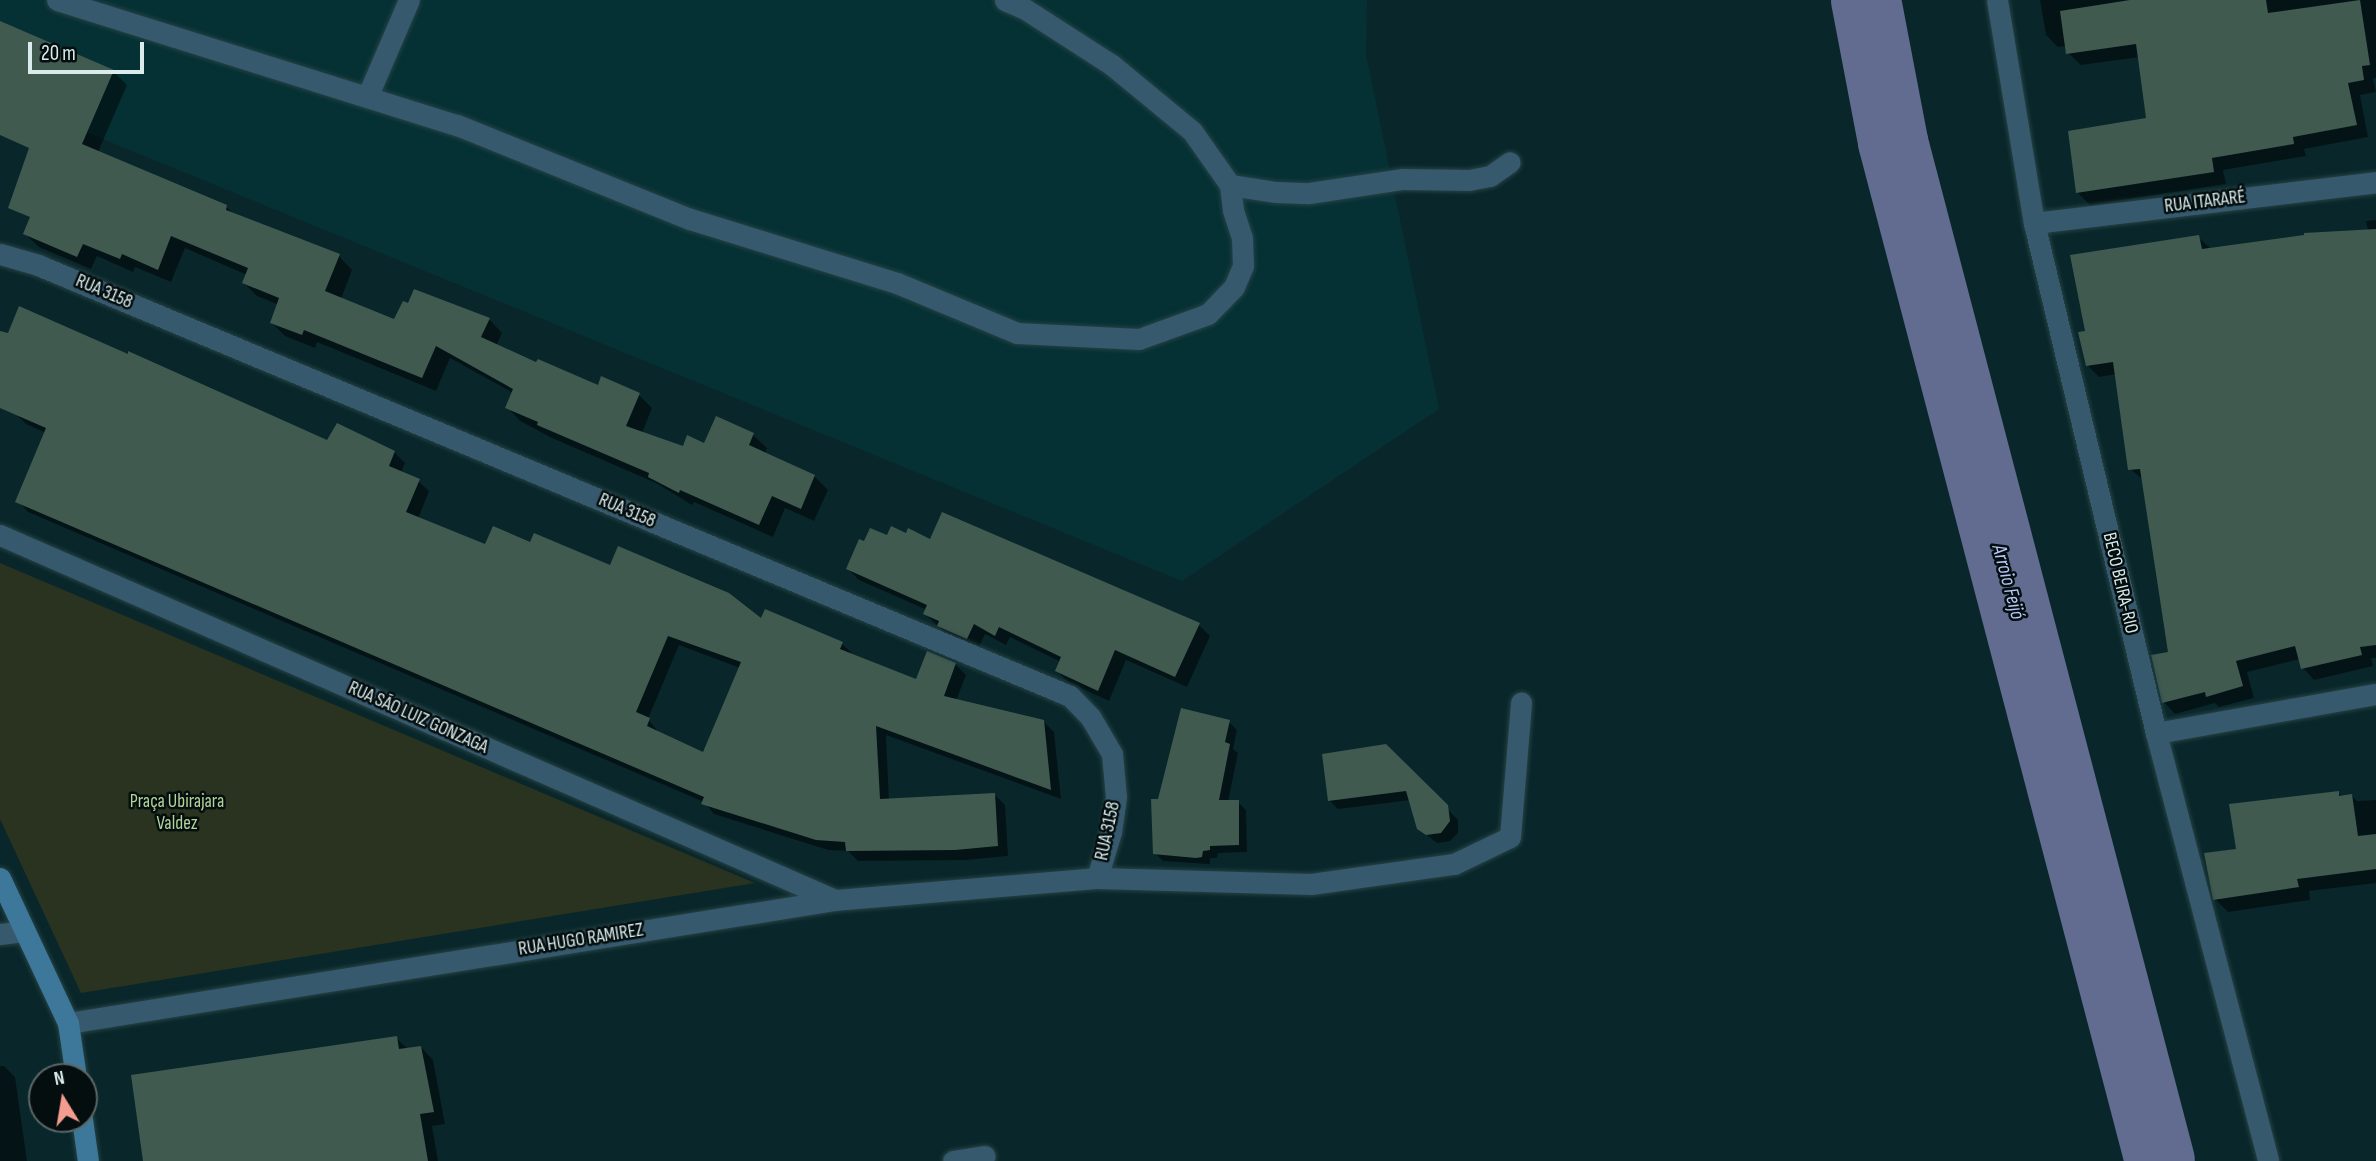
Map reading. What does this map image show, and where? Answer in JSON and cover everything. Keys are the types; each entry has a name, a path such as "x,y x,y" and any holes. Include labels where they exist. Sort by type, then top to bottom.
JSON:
{"street":[{"path":"57,0 457,125 690,219 897,283 1017,333 1139,339 1208,314 1234,287 1243,265 1242,237 1230,185 1192,131 1112,65 1025,9 1004,0"},
{"path":"368,95 408,0"},
{"name":"BECO BEIRA-RIO","path":"1997,0 2034,223 2156,733 2268,1161"},
{"path":"1230,185 1309,193 1403,180 1469,180 1490,176 1510,162"},
{"name":"RUA ITARARÉ","path":"2034,223 2376,182"},
{"name":"RUA 3158","path":"0,254 51,270 1070,696 1091,718 1112,754 1116,797 1111,832 1097,877"},
{"name":"RUA SÃO LUIZ GONZAGA","path":"0,535 835,900"},
{"path":"2156,733 2376,694"},
{"name":"RUA HUGO RAMIREZ","path":"68,1023 835,900 1097,877 1311,884 1454,864 1510,836 1521,702"},
{"path":"0,878 68,1023 74,1063"},
{"path":"0,934 24,931"},
{"path":"84,1133 88,1161"},
{"path":"953,1161 985,1156"}],"shaded area":[{"path":"0,0 1367,0 1366,54 1439,409 1182,581 0,97"}],"green space":[{"name":"Praça Ubirajara Valdez","path":"0,563 755,883 81,993 0,819"}],"building":[{"path":"2130,0 2266,0 2268,13 2360,0 2370,65 2362,66 2364,80 2348,83 2357,125 2293,137 2294,144 2212,158 2214,172 2076,193 2068,131 2146,118 2136,44 2066,54 2060,11"},
{"path":"0,21 114,70 82,144 227,205 226,210 340,254 325,291 394,319 403,301 408,303 414,289 490,318 481,337 536,362 538,359 598,385 601,376 640,393 626,426 683,446 687,435 704,443 716,416 754,433 749,445 815,475 801,509 772,496 759,525 680,490 679,493 648,477 649,473 537,425 538,422 505,408 513,389 436,346 422,378 304,330 302,335 270,323 279,298 242,283 248,268 171,236 158,270 122,254 120,259 83,244 77,257 23,234 30,217 8,208 29,148 0,135"},
{"path":"2376,229 2376,645 2360,647 2362,655 2301,669 2295,646 2236,661 2243,686 2206,697 2205,692 2162,703 2151,655 2168,652 2140,469 2128,470 2113,362 2086,366 2078,332 2085,331 2070,255 2199,235 2202,249 2304,233"},
{"path":"19,306 128,354 128,351 327,440 337,423 395,451 389,466 420,479 406,512 485,544 493,526 530,542 534,533 610,565 618,546 729,593 761,618 765,609 843,642 840,649 916,679 927,651 956,663 944,696 1044,720 1051,790 876,726 880,799 995,793 998,846 955,850 846,851 845,842 816,840 701,804 704,797 15,502 46,428 0,408 0,331 8,333","holes":["668,636 741,662 703,752 647,726 650,718 636,712"]},
{"path":"942,512 1200,623 1175,677 1115,650 1098,691 1055,671 1061,657 999,627 995,636 974,624 967,639 937,626 939,621 923,614 927,605 846,569 859,539 864,541 870,528 887,535 891,526 906,533 908,528 930,539"},
{"path":"1181,708 1230,720 1225,742 1230,744 1219,800 1239,800 1239,845 1210,846 1210,850 1203,851 1202,857 1196,858 1153,854 1151,799 1158,799"},
{"path":"1386,744 1448,805 1450,821 1441,833 1426,835 1417,829 1406,791 1328,801 1322,754"},
{"path":"2339,791 2339,796 2352,794 2358,836 2376,834 2376,869 2297,879 2299,887 2213,900 2204,853 2236,849 2229,804"},
{"path":"397,1036 399,1049 421,1046 434,1112 420,1114 428,1161 143,1161 131,1075"}],"waterway":[{"name":"Arroio Feijó","path":"1866,0 1893,142 2160,1161"}]}
